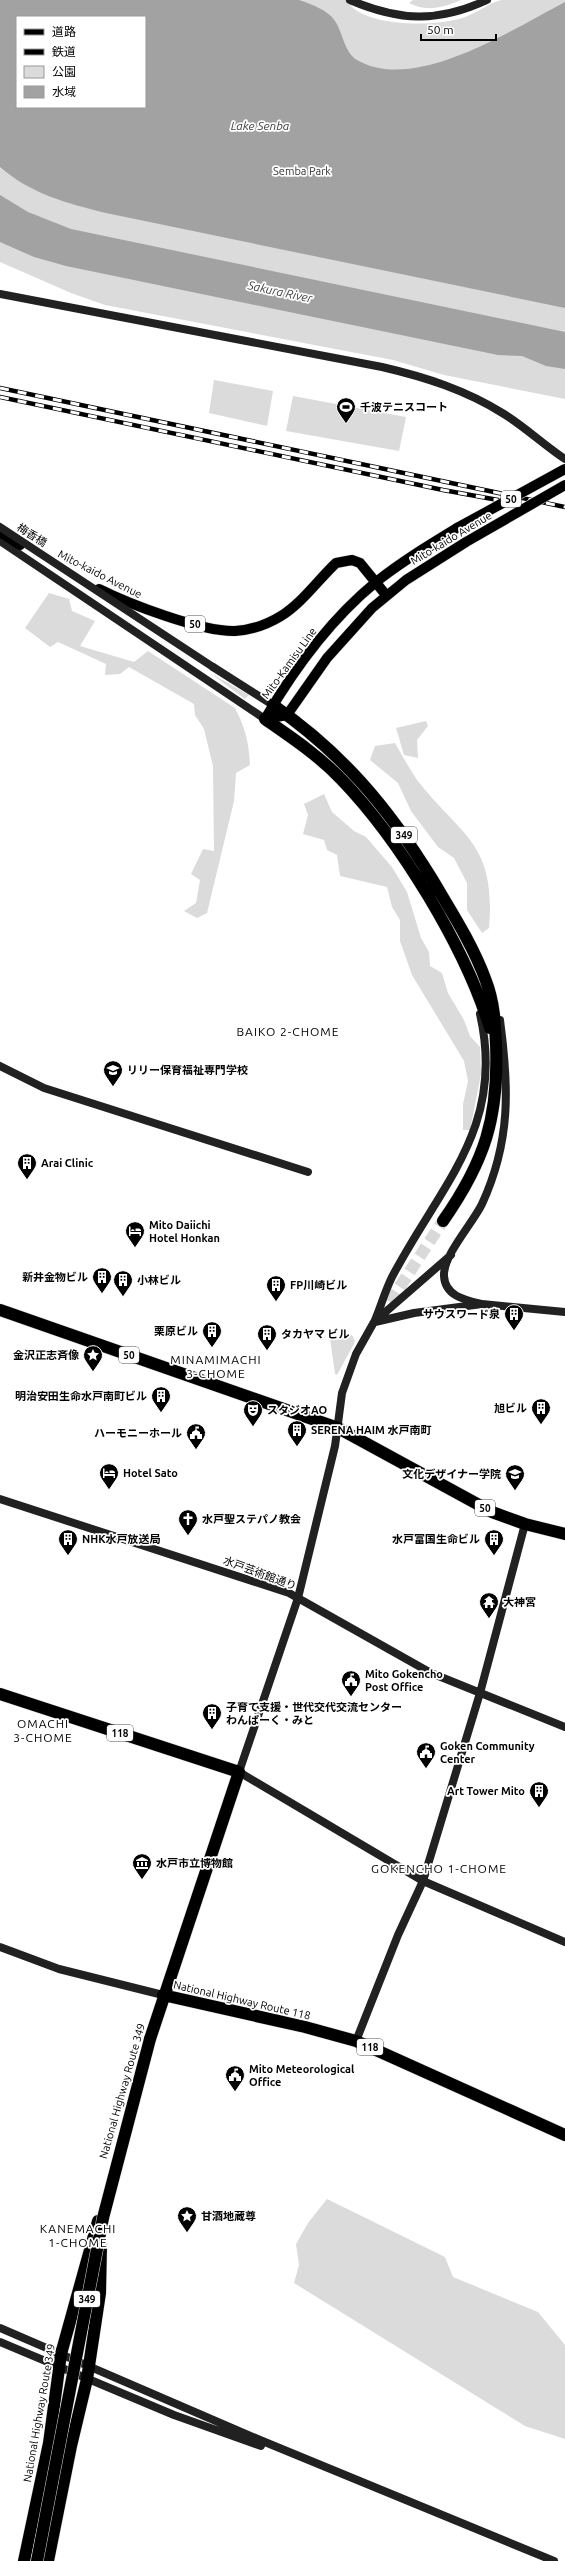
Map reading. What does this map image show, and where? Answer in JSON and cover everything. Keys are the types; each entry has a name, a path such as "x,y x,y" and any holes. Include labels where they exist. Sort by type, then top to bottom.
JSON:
{"highway":[{"name":"349","path":"273,705 336,754 385,809 453,915 486,981 493,1005 496,1046 494,1108 483,1151 466,1189 443,1221"},
{"name":"349","path":"265,719 310,751 341,779 357,798 411,871 464,963 484,1007 496,1046"},
{"name":"50","path":"0,1310 338,1428 492,1512 525,1524 565,1534"},
{"name":"118","path":"0,1694 239,1772"},
{"name":"National Highway Route 118","path":"239,1772 163,1995 283,2022 356,2041 565,2135"},
{"name":"National Highway Route 349","path":"37,2561 102,2218 163,1995"},
{"name":"National Highway Route 349","path":"24,2561 49,2443 61,2354 110,2178 138,2070"},
{"name":"National Highway Route 349","path":"48,2561 71,2446 87,2379 100,2293 101,2246 110,2178"}],"main road":[{"name":"Mito-kaido Avenue","path":"376,582 457,528 565,469"},
{"name":"Mito-kaido Avenue","path":"0,532 112,596 142,608 220,630 253,628 282,615 336,563 344,560 360,563 386,594 466,542 565,485"},
{"name":"Mito-Kamisu Line","path":"265,719 273,705 319,640 376,582"},
{"name":"50","path":"287,715 327,658 386,594"},
{"name":"Mito-Kamisu Line","path":"265,719 287,715"}],"street":[{"path":"354,1 369,9 416,18 454,13 487,0"},
{"path":"0,294 382,367 431,379 476,398 505,414 565,459"},
{"name":"梅香橋","path":"0,527 273,705"},
{"name":"梅香橋","path":"0,541 207,678 265,719"},
{"path":"464,963 478,1007 486,1046 485,1080 481,1108 466,1153 392,1277 374,1322 356,1354 346,1380 338,1411 338,1428 298,1598 239,1772 423,1881 565,1942"},
{"path":"486,981 493,995 500,1024 506,1067 505,1127 493,1178 481,1205 451,1255 445,1269 447,1287 458,1298 482,1304 565,1312"},
{"path":"0,1066 44,1088 308,1172"},
{"path":"374,1322 451,1255"},
{"path":"374,1322 414,1313 482,1304"},
{"name":"水戸芸術館通り","path":"0,1499 182,1558 298,1598 431,1672 565,1726"},
{"path":"356,2041 398,1935 423,1881 480,1693 525,1524"},
{"path":"0,1947 59,1969 163,1995"},
{"path":"0,2328 260,2440 554,2561"},
{"path":"0,2342 58,2368 174,2415 336,2470"}],"green space":[{"name":"Lake Senba","path":"0,0 355,0 351,6 361,13 374,18 406,23 423,23 453,20 465,17 501,0 565,0 565,399 444,375 393,360 105,305 71,293 0,262"},
{"path":"413,0 461,0 441,7 428,8 415,6 409,3"},
{"path":"214,380 273,391 267,426 209,413"},
{"name":"千波テニスコート","path":"293,396 406,417 399,451 286,431"},
{"path":"49,593 69,599 72,611 95,621 80,646 134,662 148,651 235,708 246,735 250,765 236,773 234,801 207,913 197,918 184,911 196,903 200,880 191,874 203,849 214,851 213,766 204,729 195,715 194,704 129,667 120,674 105,675 106,664 58,642 50,647 25,628"},
{"path":"210,673 249,695 245,699"},
{"path":"426,721 428,726 417,740 418,758 404,755 396,728"},
{"path":"395,743 417,780 462,830 473,844 481,859 487,877 490,900 489,928 482,933 467,910 467,883 454,858 438,847 411,811 398,783 370,760 375,746"},
{"path":"324,794 332,812 354,831 366,837 392,867 407,892 421,938 429,952 430,966 442,973 448,993 464,1020 470,1036 480,1047 481,1074 470,1130 463,1130 463,1104 468,1081 464,1061 412,975 400,941 400,920 392,907 387,887 340,876 337,855 327,850 324,840 303,834 308,815 304,804"},
{"path":"349,1334 353,1336 355,1342 337,1375 335,1374 330,1338"},
{"path":"327,2199 445,2257 453,2277 538,2312 565,2345 565,2439 525,2426 294,2283 299,2265 296,2244 308,2223"}],"water":[{"name":"Lake Senba","path":"0,0 299,0 319,8 332,17 338,26 349,52 357,60 380,68 406,69 434,64 463,54 519,27 565,2 565,308 106,213 63,201 37,191 0,167"},
{"name":"Sakura River","path":"0,195 28,212 71,229 565,332 565,369 546,366 522,356 498,355 66,266 34,257 0,242"}],"tunnel":[{"path":"380,1317 443,1221"}],"railway":[{"path":"0,388 565,507"},
{"path":"0,397 443,490 498,500"}],"place":[{"name":"千波テニスコート","path":"346,424"},
{"name":"リリー保育福祉専門学校","path":"113,1087"},
{"name":"Arai Clinic","path":"27,1180"},
{"name":"Mito Daiichi Hotel Honkan","path":"135,1248"},
{"name":"新井金物ビル","path":"102,1294"},
{"name":"小林ビル","path":"123,1297"},
{"name":"FP川崎ビル","path":"276,1302"},
{"name":"サウスワード泉","path":"514,1331"},
{"name":"栗原ビル","path":"212,1348"},
{"name":"タカヤマ ビル","path":"267,1351"},
{"name":"金沢正志斉像","path":"93,1372"},
{"name":"明治安田生命水戸南町ビル","path":"161,1413"},
{"name":"旭ビル","path":"541,1425"},
{"name":"スタジオAO","path":"253,1427"},
{"name":"SERENA HAIM 水戸南町","path":"297,1447"},
{"name":"ハーモニーホール","path":"196,1450"},
{"name":"Hotel Sato","path":"109,1490"},
{"name":"文化デザイナー学院","path":"515,1491"},
{"name":"水戸聖ステパノ教会","path":"188,1536"},
{"name":"NHK水戸放送局","path":"68,1556"},
{"name":"水戸富国生命ビル","path":"494,1556"},
{"name":"大神宮","path":"489,1619"},
{"name":"Mito Gokencho Post Office","path":"351,1697"},
{"name":"子育て支援・世代交代交流センター わんぱーく・みと","path":"212,1730"},
{"name":"Goken Community Center","path":"426,1769"},
{"name":"Art Tower Mito","path":"539,1808"},
{"name":"水戸市立博物館","path":"142,1880"},
{"name":"Mito Meteorological Office","path":"235,2092"},
{"name":"甘酒地蔵尊","path":"187,2233"}],"district":[{"name":"BAIKO 2-CHOME","path":"288,1032"},
{"name":"MINAMIMACHI 3-CHOME","path":"216,1367"},
{"name":"OMACHI 3-CHOME","path":"43,1731"},
{"name":"GOKENCHO 1-CHOME","path":"439,1869"},
{"name":"KANEMACHI 1-CHOME","path":"78,2236"}],"park label":[{"name":"Semba Park","path":"302,171"}]}
